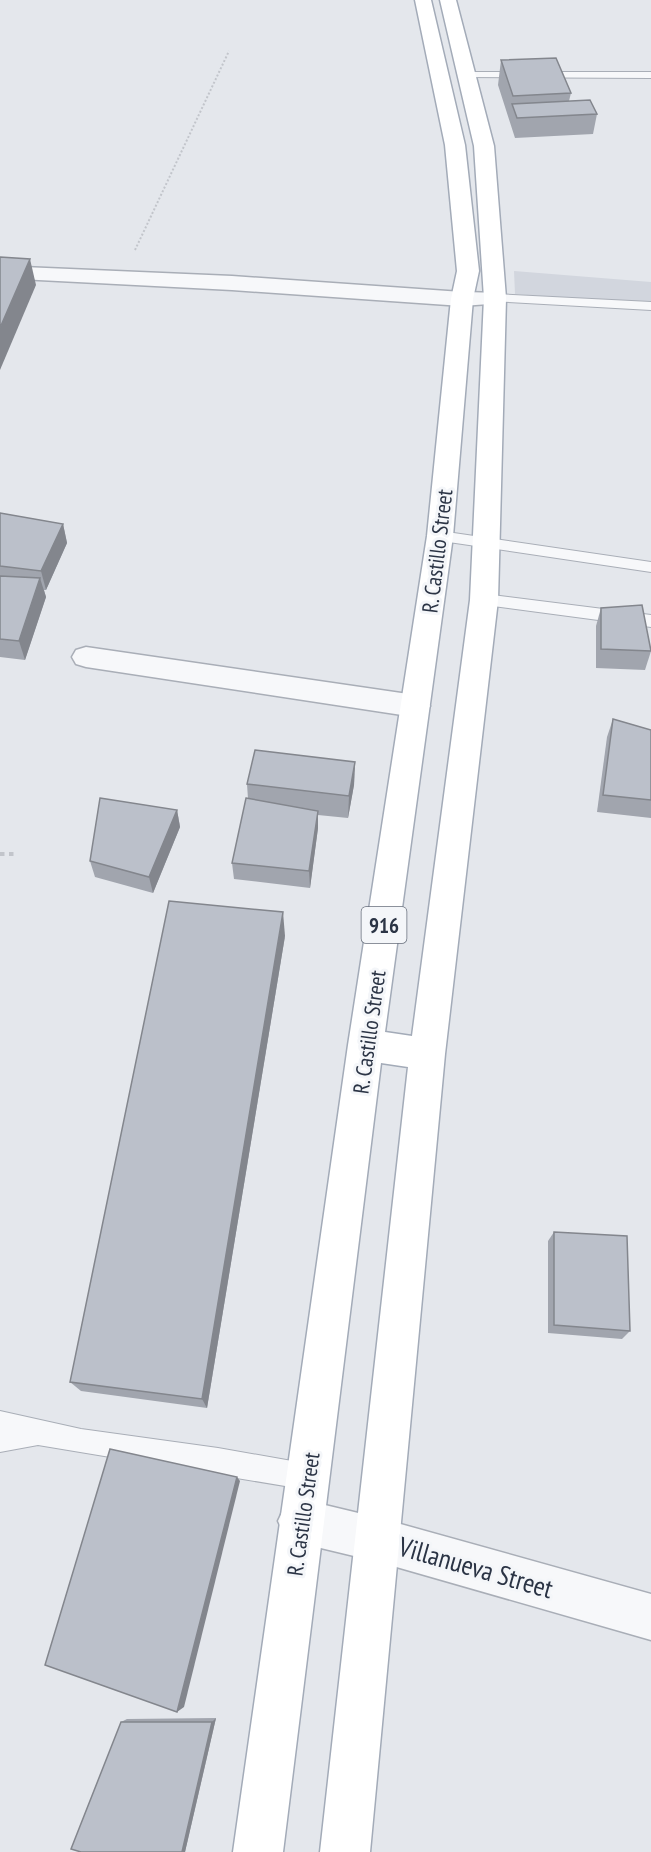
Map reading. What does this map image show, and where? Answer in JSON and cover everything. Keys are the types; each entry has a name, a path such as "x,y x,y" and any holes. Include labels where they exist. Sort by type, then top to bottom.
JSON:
{"main road":[{"name":"R. Castillo Street","path":"258,1852 300,1521 309,1477 366,1045 440,536 462,299 468,271 455,145 423,0"},
{"name":"R. Castillo Street","path":"345,1852 379,1540 427,1054 484,600 495,298 484,146 448,0"},
{"path":"366,1045 427,1054"}],"street":[{"path":"0,272 462,299 495,298"},
{"path":"86,657 416,706"},
{"name":"Villanueva Street","path":"300,1521 379,1540 651,1617"}],"lane":[{"path":"467,75 651,75"},
{"path":"495,298 651,306"},
{"path":"440,536 651,567"},
{"path":"484,600 651,621"},
{"path":"0,1423 39,1434 309,1477"},
{"path":"0,1440 39,1434"}],"path":[{"path":"122,278 229,51"},
{"path":"0,854 15,854"}],"shaded area":[{"path":"514,271 651,282 651,305 515,294"}],"building":[{"path":"556,58 571,93 513,96 501,60"},
{"path":"590,100 597,114 517,118 512,104"},
{"path":"0,257 30,259 0,328"},
{"path":"0,513 63,524 41,571 0,566"},
{"path":"0,576 40,578 19,641 0,639"},
{"path":"642,605 651,651 601,649 601,608"},
{"path":"613,719 651,730 651,800 603,795"},
{"path":"255,750 355,762 349,796 247,784"},
{"path":"100,798 177,810 149,877 90,861"},
{"path":"246,798 318,811 309,871 232,863"},
{"path":"169,901 283,912 202,1399 70,1382"},
{"path":"554,1232 627,1236 630,1331 554,1325"},
{"path":"110,1449 237,1477 177,1712 45,1665"},
{"path":"121,1722 212,1722 182,1852 81,1852 71,1849"}]}
